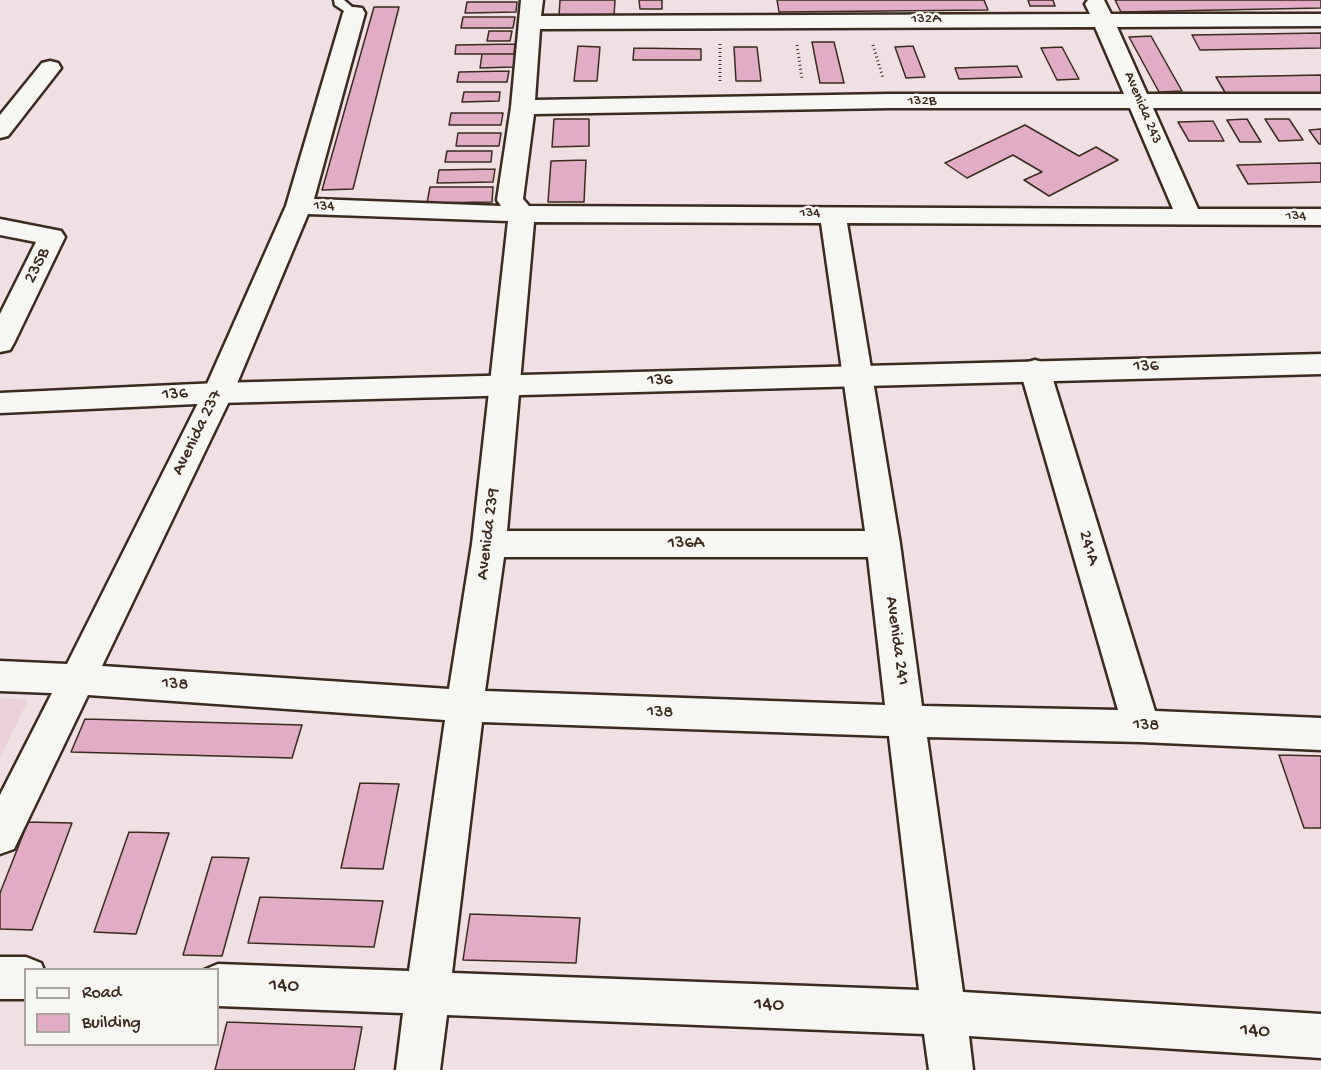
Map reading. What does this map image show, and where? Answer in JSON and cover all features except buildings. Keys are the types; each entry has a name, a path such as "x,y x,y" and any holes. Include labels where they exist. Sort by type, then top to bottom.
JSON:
{"street":[{"name":"Avenida 237","path":"0,836 218,393 299,207 347,7"},
{"name":"132A","path":"531,12 720,21 794,21 1099,10 1321,20"},
{"name":"Avenida 243","path":"1099,10 1188,217"},
{"name":"Avenida 239","path":"418,1070 465,706 489,544 506,386 522,214 510,200 531,12"},
{"path":"0,131 50,68"},
{"name":"132B","path":"522,107 890,102 1321,101"},
{"name":"134","path":"299,207 522,214 1321,217"},
{"name":"Avenida 241","path":"833,214 883,544 951,1070"},
{"name":"235B","path":"0,227 52,237 0,343"},
{"name":"136","path":"0,403 218,393 1035,369 1321,364"},
{"name":"241A","path":"1035,369 1141,726"},
{"name":"136A","path":"489,544 883,544"},
{"name":"138","path":"0,675 465,706 906,721 1141,726 1321,734"},
{"path":"0,978 24,978"},
{"name":"140","path":"219,985 945,1013 1321,1036"}],"path":[{"path":"866,20 890,102"},
{"path":"720,21 720,104"},
{"path":"794,21 806,103"}],"shaded area":[{"path":"0,698 28,700 0,758"}]}
